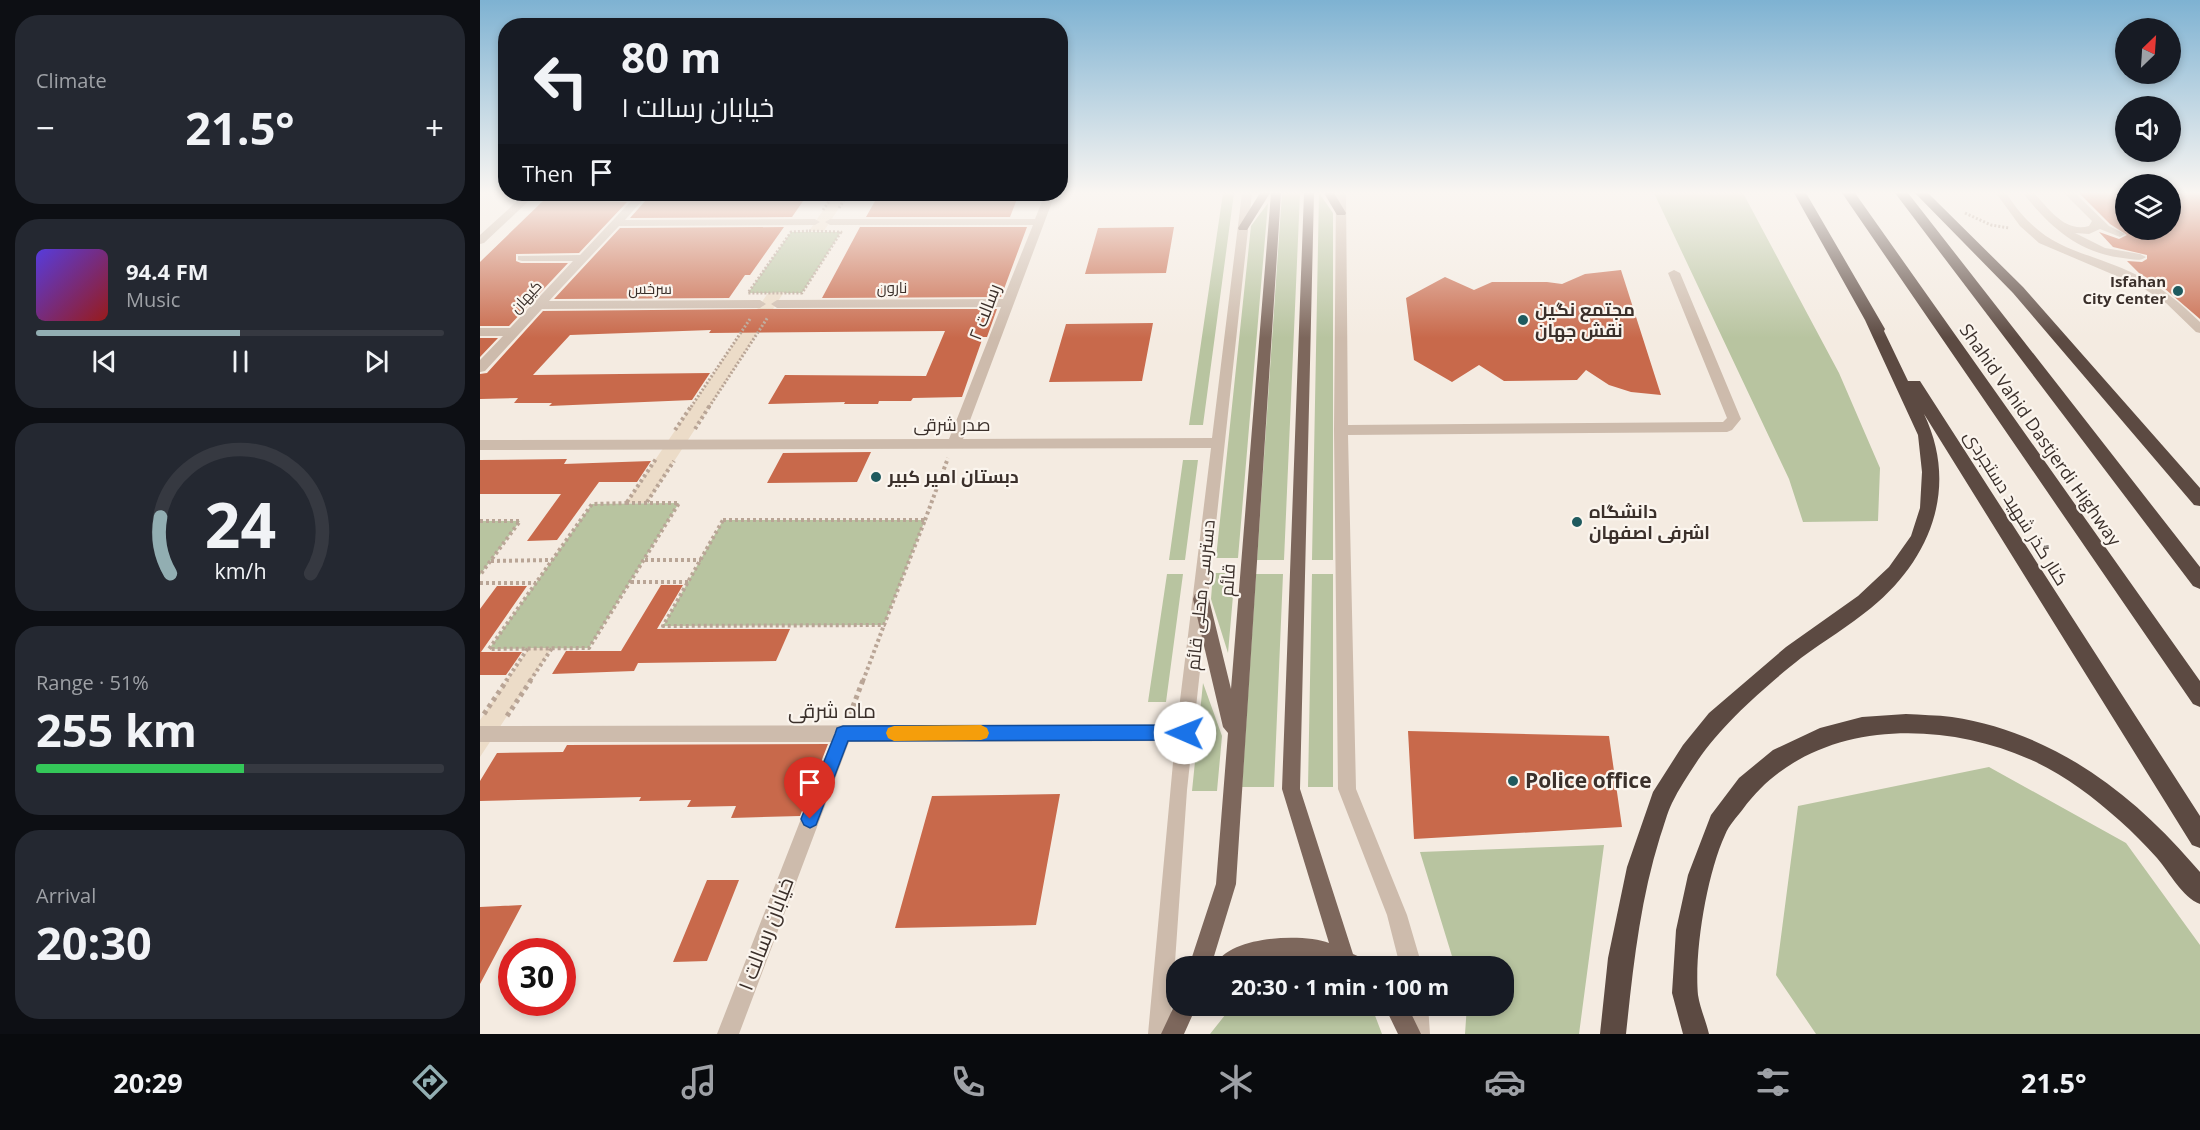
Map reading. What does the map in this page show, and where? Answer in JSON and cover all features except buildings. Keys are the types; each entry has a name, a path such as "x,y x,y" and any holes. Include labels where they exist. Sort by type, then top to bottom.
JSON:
{"highway":[{"name":"کنار گذر شهید دستجردی","path":"1826,241 1872,321 2200,837"},
{"name":"Shahid Vahid Dastjerdi Highway","path":"1882,241 2200,698"},
{"name":"Shahid Vahid Dastjerdi Highway","path":"1938,241 2200,581"},
{"path":"1970,241 2018,290 2200,500"},
{"path":"1613,1034 1621,958 1639,867 1661,800 1667,790 1691,752 1717,720 1793,654 1865,602 1896,572 1922,528 1929,508 1931,472 1926,435 1872,321"},
{"path":"1696,1034 1685,997 1686,934 1697,882 1718,824 1747,785 1778,760 1818,738 1856,727 1908,722 1946,725 1990,735 2037,752 2079,776 2129,814 2177,860 2200,892"}],"main road":[{"name":"قائم","path":"1203,956 1226,884 1272,241"},
{"path":"1308,241 1291,789 1347,956"},
{"path":"1200,599 1235,741"},
{"path":"1250,956 1262,951 1289,947 1317,950 1332,956"},
{"path":"1172,1034 1181,1016"},
{"path":"1401,1016 1410,1034"}],"street":[{"name":"کیهان","path":"480,368 598,241"},
{"name":"رسالت ۲","path":"954,443 1032,241"},
{"name":"دسترسی محلی قائم","path":"1159,1034 1178,790 1241,241"},
{"path":"1341,241 1341,430 1347,789 1397,915 1408,956"},
{"path":"2049,241 2133,276 2166,296 2200,329"},
{"path":"2078,241 2098,250 2140,257"},
{"path":"522,258 583,258"},
{"path":"1341,430 1727,427 1734,419 1674,273"},
{"name":"نارون","path":"777,304 1008,303"},
{"name":"سرخس","path":"539,305 760,304"},
{"path":"480,332 514,332"},
{"name":"صدر شرقی","path":"666,444 1218,443"},
{"path":"480,445 666,444"},
{"name":"ماه شرقی","path":"487,734 1185,733"},
{"name":"خیابان رسالت ۱","path":"728,1034 843,734"},
{"path":"1418,1016 1419,1034"}],"path":[{"path":"626,503 768,292 748,293 784,241"},
{"path":"647,503 784,292 802,293 835,241"},
{"path":"843,734 954,443"},
{"path":"647,503 679,503 589,648 489,649 592,504 647,503"},
{"path":"884,625 663,626 723,520 925,519"},
{"path":"480,521 520,521 480,575"},
{"path":"491,561 552,560"},
{"path":"644,560 701,560"},
{"path":"630,582 688,582"},
{"path":"480,583 536,583"},
{"path":"480,720 529,648"},
{"path":"487,734 552,648"}],"green space":[{"path":"784,241 835,241 802,293 748,293"},
{"path":"1216,241 1228,241 1203,425 1189,425"},
{"path":"1249,241 1265,241 1238,558 1216,558"},
{"path":"1279,241 1298,241 1284,560 1257,560"},
{"path":"1318,241 1333,241 1333,560 1312,560"},
{"path":"1677,241 1769,241 1839,373 1880,468 1878,521 1803,522 1789,479"},
{"path":"1183,460 1198,460 1185,560 1169,560"},
{"path":"679,503 589,648 489,649 592,504"},
{"path":"723,520 925,520 884,625 663,626"},
{"path":"480,521 520,521 480,575"},
{"path":"1213,573 1235,573 1228,653 1211,599"},
{"path":"1167,574 1183,574 1166,702 1148,702"},
{"path":"1256,574 1283,574 1274,787 1242,787"},
{"path":"1312,574 1333,574 1333,787 1308,787"},
{"path":"1203,683 1222,736 1217,791 1192,791"},
{"path":"1989,767 2126,843 2200,945 2200,1034 1816,1034 1776,975 1798,806"},
{"path":"1604,845 1579,1034 1465,1034 1466,1016 1514,1016 1514,956 1452,956 1420,852"},
{"path":"1224,1016 1375,1016 1382,1034 1210,1034"}],"shaded area":[{"path":"784,292 647,503 626,503 768,293"},
{"path":"529,648 552,648 480,757 480,720"}],"slow traffic":[{"path":"894,733 981,733"}],"place":[{"name":"Isfahan City Center","path":"2178,291"},
{"name":"مجتمع نگین نقش جهان","path":"1523,320"},
{"name":"دبستان امیر کبیر","path":"876,477"},
{"name":"دانشگاه اشرفی اصفهان","path":"1577,522"},
{"name":"Police office","path":"1513,781"}],"route":[{"path":"810,819 843,734 1185,733"}]}
